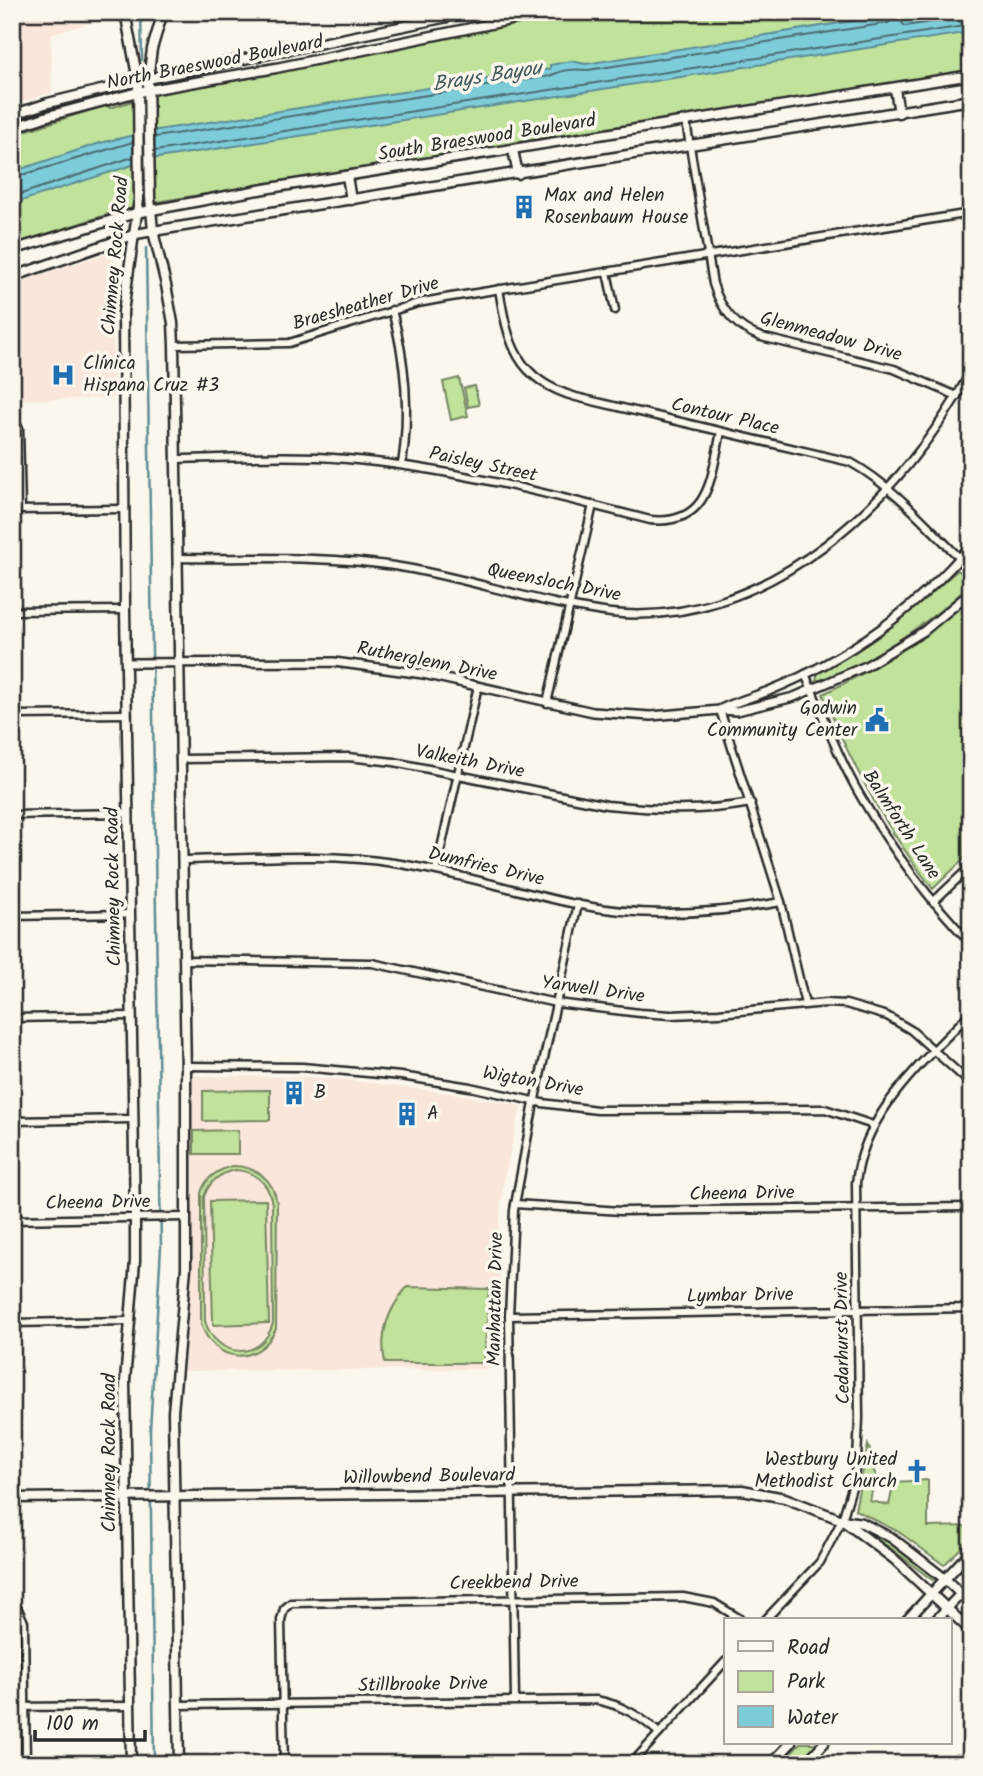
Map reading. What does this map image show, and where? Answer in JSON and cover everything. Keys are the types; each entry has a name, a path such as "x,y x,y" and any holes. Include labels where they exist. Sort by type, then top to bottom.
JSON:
{"main road":[{"name":"Chimney Rock Road","path":"125,12 138,81 139,199 123,312 135,1218 134,1271 125,1381 131,1764"},
{"name":"Chimney Rock Road","path":"163,12 152,49 148,107 153,231 166,285 174,345 186,1066 186,1269 173,1412 179,1764"},
{"name":"North Braeswood Boulevard","path":"12,115 48,103 138,81 472,12"},
{"name":"North Braeswood Boulevard","path":"12,128 138,92 549,12"},
{"path":"310,45 312,60"},
{"name":"South Braeswood Boulevard","path":"12,250 152,210 971,75"},
{"path":"895,89 900,113"},
{"name":"South Braeswood Boulevard","path":"136,234 971,100"},
{"path":"513,150 518,174"},
{"path":"347,176 351,200"},
{"path":"12,276 136,234"},
{"name":"Willowbend Boulevard","path":"12,1498 742,1490 785,1498 842,1520 862,1523 892,1538 945,1579 971,1604"},
{"name":"Willowbend Boulevard","path":"842,1520 894,1559 971,1631"},
{"path":"908,1618 971,1551"},
{"path":"938,1618 971,1583"},
{"path":"771,1764 790,1744"},
{"path":"805,1764 823,1744"}],"street":[{"path":"453,14 457,31"},
{"name":"Glenmeadow Drive","path":"687,122 716,296 734,322 750,333 894,369 957,396"},
{"name":"Braesheather Drive","path":"174,345 289,342 418,303 971,213"},
{"path":"607,271 615,310"},
{"name":"Contour Place","path":"499,289 507,335 513,350 524,365 551,388 850,462 888,489 971,569"},
{"path":"392,310 400,339 407,385 407,422 402,465"},
{"path":"888,489 923,447 971,370"},
{"path":"19,428 21,510"},
{"name":"Paisley Street","path":"176,458 318,457 402,465 487,480 663,521 685,516 702,502 707,492 721,432"},
{"name":"Queensloch Drive","path":"177,558 365,562 431,573 569,606 637,614 664,613 710,604 781,575 835,538 888,489"},
{"path":"547,703 593,505"},
{"path":"12,510 125,509"},
{"name":"Rutherglenn Drive","path":"720,710 805,674 877,632 930,588 971,545"},
{"name":"Rutherglenn Drive","path":"126,663 334,662 389,668 593,712 651,716 737,711 767,705 812,690 866,666 909,641 971,592"},
{"path":"12,611 125,610"},
{"name":"Balmforth Lane","path":"805,674 860,795 899,857 933,902 971,943"},
{"path":"436,870 478,686"},
{"path":"720,710 781,902 805,1004"},
{"path":"12,715 127,714"},
{"name":"Valkeith Drive","path":"181,759 348,757 394,762 607,805 698,810 751,803"},
{"path":"12,815 129,813"},
{"name":"Dumfries Drive","path":"182,859 347,858 395,863 436,870 578,904 645,911 690,912 748,908 781,902"},
{"path":"933,902 971,866"},
{"name":"Manhattan Drive","path":"515,1700 509,1316 514,1204 578,904"},
{"path":"12,916 130,914"},
{"name":"Yarwell Drive","path":"184,960 372,963 556,1003 671,1015 805,1004 846,1004 867,1009 911,1030 971,1084"},
{"path":"935,1051 971,1012"},
{"path":"12,1018 132,1016"},
{"name":"Cedarhurst Drive","path":"767,1618 820,1562 842,1520 853,1484 858,1452 858,1168 873,1125 900,1087 935,1051"},
{"name":"Wigton Drive","path":"186,1066 302,1068 388,1075 470,1087 535,1101 629,1111 825,1109 873,1125"},
{"path":"12,1121 133,1119"},
{"name":"Cheena Drive","path":"514,1204 621,1211 971,1207"},
{"name":"Cheena Drive","path":"12,1220 185,1217"},
{"name":"Lymbar Drive","path":"509,1316 971,1308"},
{"path":"12,1323 130,1321"},
{"name":"Creekbend Drive","path":"283,1704 281,1620 284,1609 290,1603 700,1599 724,1607 739,1618"},
{"path":"12,1606 18,1609 23,1617 26,1764"},
{"path":"631,1764 724,1663"},
{"name":"Stillbrooke Drive","path":"178,1705 596,1700 636,1715 659,1733"},
{"path":"283,1704 284,1764"},
{"path":"12,1707 130,1706"},
{"path":"949,1762 963,1764"}],"shaded area":[{"path":"12,12 118,12 118,15 51,34 52,93 12,105"},
{"path":"105,254 113,263 114,398 12,400 12,284"},
{"path":"195,1076 346,1080 456,1094 521,1106 504,1178 499,1224 500,1369 184,1371 192,1280 192,1079"}],"green space":[{"path":"577,12 971,12 971,71 162,201 109,214 12,245 12,135 107,105 110,108 155,94"},
{"path":"459,378 468,416 451,420 443,382"},
{"path":"475,386 479,405 468,407 464,388"},
{"path":"958,570 970,581 948,605 858,665 827,680 816,680 818,673 902,617"},
{"path":"971,599 971,852 933,889 871,796 845,746 823,694 900,651"},
{"path":"270,1090 270,1120 203,1121 203,1091"},
{"path":"238,1130 238,1154 194,1154 194,1131"},
{"path":"232,1166 249,1168 268,1181 277,1204 276,1329 258,1350 248,1355 236,1356 215,1347 201,1323 201,1193 209,1179 217,1172","holes":["236,1170 261,1180 272,1204 273,1323 267,1336 259,1344 250,1350 239,1351 228,1349 219,1343 205,1321 204,1197 212,1182 220,1176"]},
{"path":"266,1200 269,1323 213,1325 210,1201"},
{"path":"407,1287 489,1289 484,1363 385,1363 384,1332 390,1313"},
{"path":"868,1445 871,1453 876,1455 876,1473 870,1501 889,1505 894,1482 928,1480 928,1527 971,1526 971,1538 944,1565 899,1532 855,1510"},
{"path":"853,1524 909,1554 935,1579 932,1580"},
{"path":"799,1744 816,1744 798,1764 780,1764"}],"water":[{"path":"908,12 971,12 971,32 151,159 12,204 12,172 100,143 151,131 550,69 550,65 571,61 586,64"}],"waterway":[{"path":"141,12 142,60"},
{"path":"146,248 161,1247 150,1430 154,1764"}],"place":[{"name":"Max and Helen Rosenbaum House","path":"524,207"},
{"name":"Clínica Hispana Cruz #3","path":"63,375"},
{"name":"Godwin Community Center","path":"877,720"},
{"name":"B","path":"294,1093"},
{"name":"A","path":"407,1114"},
{"name":"Westbury United Methodist Church","path":"917,1471"}],"water label":[{"name":"Brays Bayou","path":"487,77"}]}
